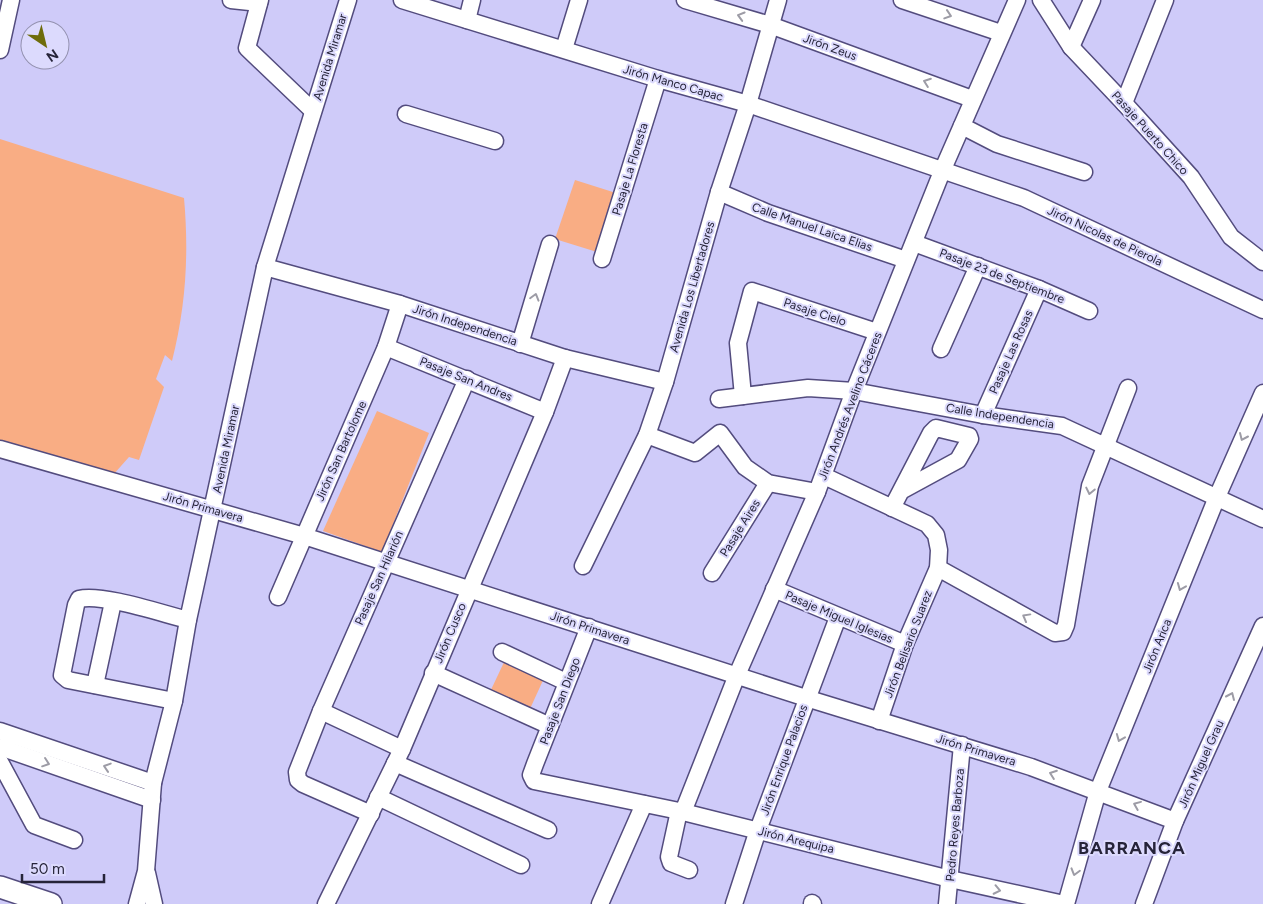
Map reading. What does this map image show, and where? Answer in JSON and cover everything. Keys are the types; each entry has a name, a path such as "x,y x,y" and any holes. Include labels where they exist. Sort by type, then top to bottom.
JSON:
{"main road":[{"path":"0,887 51,904"}],"street":[{"path":"0,50 11,0"},
{"path":"231,0 259,2 247,48 313,111"},
{"name":"Avenida Miramar","path":"137,904 146,871 154,783 174,701 188,620 265,267 348,0"},
{"name":"Jirón Manco Capac","path":"402,0 658,79 748,104 943,169"},
{"path":"468,20 472,0"},
{"path":"564,50 579,0"},
{"name":"Jirón Zeus","path":"685,0 770,24 972,99"},
{"name":"Avenida Los Libertadores","path":"583,566 647,435 666,382 719,192 748,104 778,0"},
{"path":"902,0 1001,33"},
{"name":"Jirón Andrés Avelino Cáceres","path":"690,870 671,863 668,857 681,811 737,675 824,476 854,391 906,260 972,99 1017,0"},
{"name":"Pasaje Puerto Chico","path":"1041,0 1071,47 1124,102 1191,177 1231,237 1263,262"},
{"path":"1071,47 1092,0"},
{"path":"1124,102 1165,0"},
{"name":"Pasaje La Floresta","path":"602,259 658,79"},
{"path":"406,114 495,140"},
{"path":"962,126 996,144 1084,172"},
{"name":"Jirón Nicolas de Pierola","path":"943,169 1024,198 1263,310"},
{"name":"Calle Manuel Laica Elias","path":"719,192 768,213 906,260"},
{"name":"Pasaje 23 de Septiembre","path":"914,243 1039,289 1088,311"},
{"path":"520,344 550,244"},
{"path":"941,350 978,266"},
{"name":"Jirón Independencia","path":"265,267 400,304 565,358 666,382"},
{"name":"Pasaje Las Rosas","path":"983,415 1039,289"},
{"name":"Pasaje Cielo","path":"743,396 738,343 752,291 877,332"},
{"name":"Jirón San Bartolome","path":"278,597 386,347 400,304"},
{"name":"Pasaje San Andres","path":"386,347 545,412"},
{"name":"Jirón Cusco","path":"326,904 399,756 545,412 565,358"},
{"name":"Pasaje San Hilarión","path":"371,814 298,780 297,772 321,711 467,379"},
{"name":"Calle Independencia","path":"719,399 808,388 854,391 983,415 1062,426 1263,518"},
{"path":"824,476 927,524 936,535 939,550 938,568 1055,633 1063,632 1066,625 1090,486 1104,444 1128,388"},
{"name":"Jirón Arica","path":"1065,904 1098,791 1217,497 1263,393"},
{"path":"647,435 696,453 720,433 745,467 768,483 817,492"},
{"name":"Jirón Primavera","path":"0,449 304,536 806,698 962,745 1098,791 1175,821"},
{"name":"Pasaje Aires","path":"712,573 768,483"},
{"path":"892,508 901,491"},
{"name":"Jirón Belisario Suarez","path":"879,721 905,644 938,568"},
{"name":"Pasaje Miguel Iglesias","path":"774,589 838,618 905,644"},
{"path":"174,701 68,680 62,675 79,598 86,597 113,602 188,620"},
{"path":"95,685 113,602"},
{"name":"Jirón Enrique Palacios","path":"734,904 758,830 806,698 838,618"},
{"name":"Jirón Miguel Grau","path":"1144,904 1175,821 1263,626"},
{"name":"Pasaje San Diego","path":"531,775 589,627"},
{"path":"502,652 566,682"},
{"path":"434,673 550,726"},
{"path":"321,711 399,756 548,830"},
{"path":"0,731 154,783"},
{"name":"Pedro Reyes Barboza","path":"947,904 962,745"},
{"path":"0,747 152,800"},
{"path":"0,762 34,825 74,840"},
{"name":"Jirón Arequipa","path":"531,775 534,781 681,811 950,879 1065,904"},
{"path":"378,798 521,865"},
{"path":"600,904 644,804"},
{"path":"146,871 154,904"}],"shaded area":[{"path":"0,139 184,198 185,280 177,341 172,361 165,355 156,379 164,387 139,460 129,457 113,475 0,446"},
{"path":"575,180 616,193 597,252 555,239"},
{"path":"377,411 429,433 382,552 323,531"},
{"path":"506,658 545,676 529,711 489,694"}],"district":[{"name":"BARRANCA","path":"1132,848"}]}
